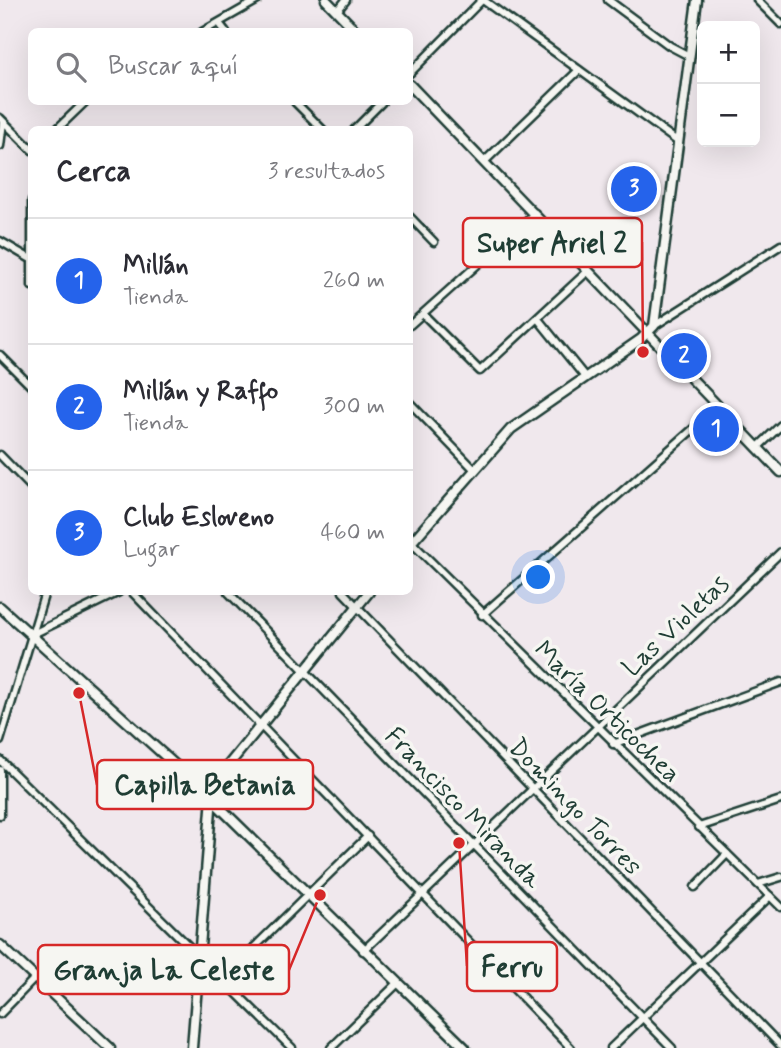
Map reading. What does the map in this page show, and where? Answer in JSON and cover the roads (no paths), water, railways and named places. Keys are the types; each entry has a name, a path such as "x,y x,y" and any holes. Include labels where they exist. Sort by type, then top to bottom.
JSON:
{"street":[{"path":"210,28 258,0"},
{"path":"326,0 353,28"},
{"path":"337,11 346,0"},
{"path":"413,70 482,0 677,141"},
{"path":"608,0 663,41 689,56"},
{"path":"654,326 697,0"},
{"path":"757,0 781,24"},
{"path":"219,23 223,28"},
{"path":"485,161 579,70"},
{"path":"413,88 781,472"},
{"path":"60,126 82,105"},
{"path":"298,105 319,126"},
{"path":"358,126 379,105"},
{"path":"0,146 2,120"},
{"path":"2,120 28,146"},
{"path":"413,322 535,213"},
{"path":"413,220 434,242"},
{"path":"1,242 28,257"},
{"path":"413,540 511,429 647,334 654,326 781,245"},
{"path":"423,313 480,371 589,271"},
{"path":"538,319 585,377"},
{"path":"0,355 28,383"},
{"path":"413,405 474,469"},
{"path":"482,615 718,407"},
{"path":"757,447 781,425"},
{"path":"0,455 28,484"},
{"name":"María Orticochea","path":"413,546 781,907"},
{"name":"Las Violetas","path":"363,951 595,726 781,552"},
{"path":"0,741 44,595"},
{"path":"32,635 113,595"},
{"path":"135,595 571,1048"},
{"name":"Francisco Miranda","path":"231,595 672,1048"},
{"name":"Domingo Torres","path":"346,595 781,1046"},
{"path":"192,1048 211,800 218,776 366,595"},
{"path":"0,607 211,800 465,1048"},
{"path":"613,744 781,682"},
{"path":"0,760 292,1048"},
{"path":"0,770 0,815"},
{"path":"699,827 781,800"},
{"path":"222,979 368,836"},
{"path":"695,887 727,854"},
{"path":"758,884 781,877"},
{"path":"611,1048 770,896"},
{"path":"0,945 110,1048"},
{"path":"0,1014 35,978"},
{"path":"331,1048 397,984"}],"place":[{"name":"Club Esloveno","path":"634,189"},
{"name":"Super Ariel 2","path":"643,352"},
{"name":"Millán y Raffo","path":"684,356"},
{"name":"Millán","path":"716,429"},
{"name":"Capilla Betania","path":"79,693"},
{"name":"Ferru","path":"459,843"},
{"name":"Granja La Celeste","path":"320,895"}]}
